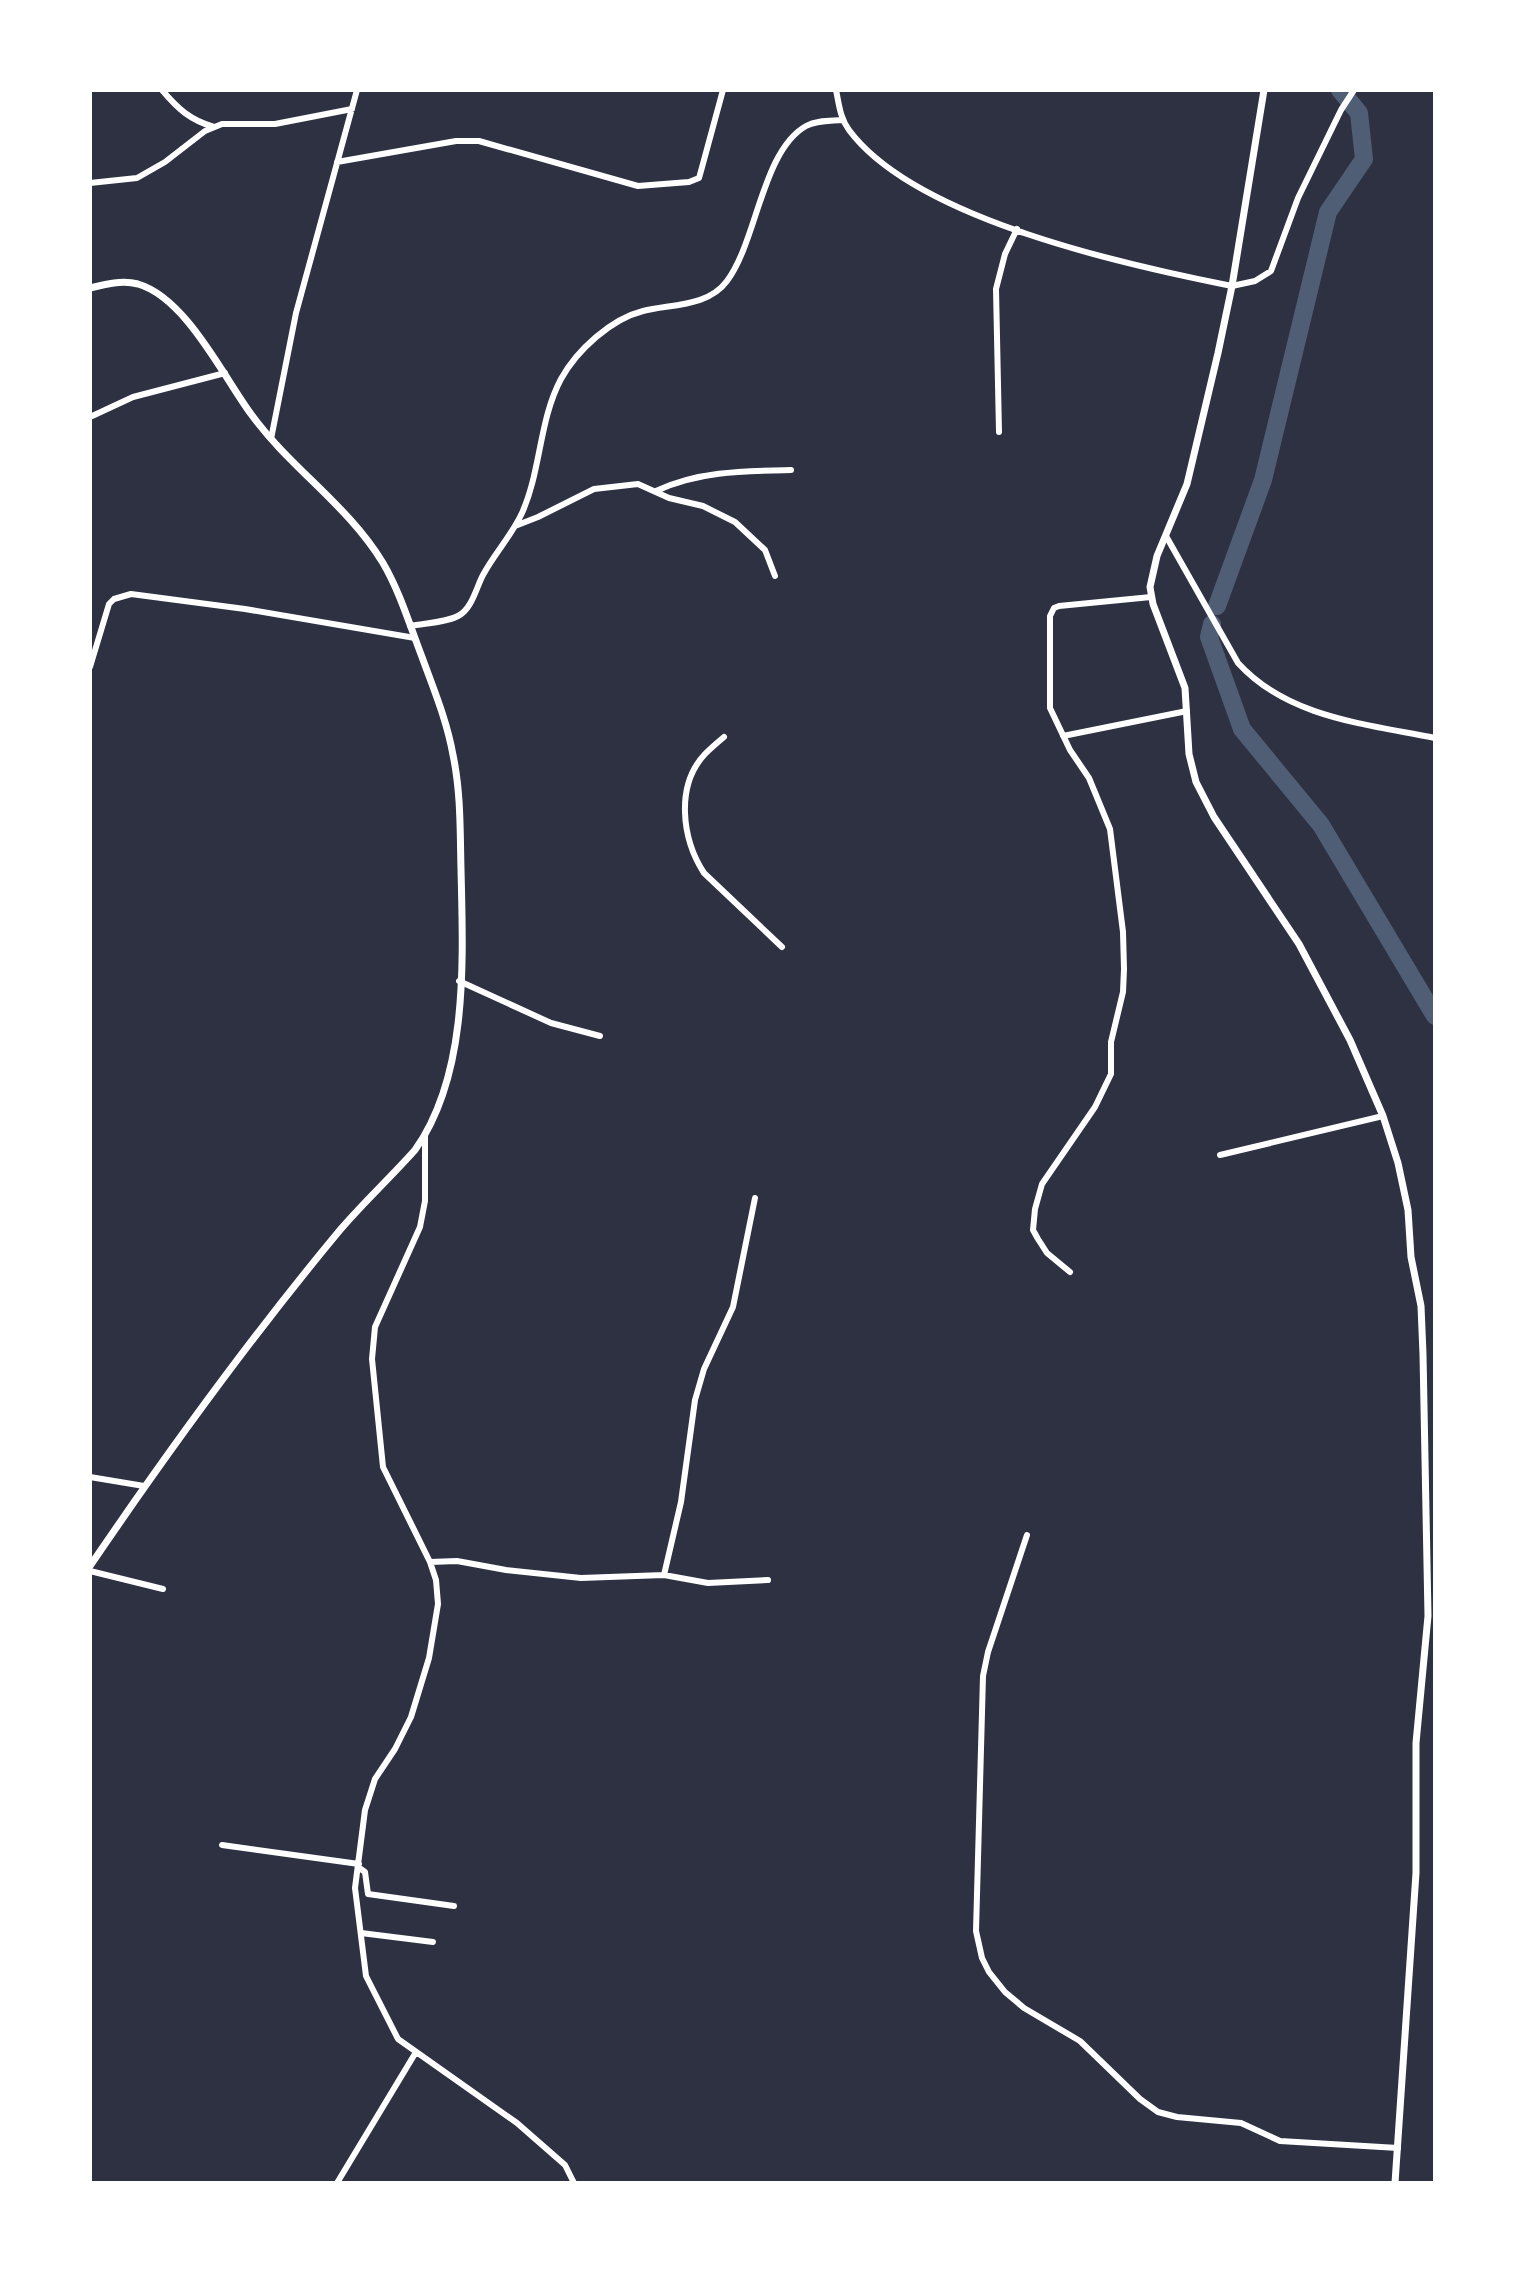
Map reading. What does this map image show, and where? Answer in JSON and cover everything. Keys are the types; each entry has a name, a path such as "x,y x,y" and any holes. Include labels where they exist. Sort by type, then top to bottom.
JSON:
{"street":[{"path":"162,90 180,112 214,127"},
{"path":"271,439 290,338 357,90"},
{"path":"337,162 456,141 479,141 638,186 689,182 699,178 723,90"},
{"path":"1264,90 1232,286 1196,451 1187,484 1151,578 1151,597 1182,676 1189,754 1201,793 1311,966 1350,1040 1383,1116 1403,1183 1411,1257 1421,1306 1428,1616 1416,1743 1416,1873 1395,2183"},
{"path":"839,92 842,120 871,154 896,173 949,204 1098,254 1232,286 1255,281 1271,271 1298,198 1354,90"},
{"path":"90,183 137,178 214,127 234,123 275,124 352,109"},
{"path":"410,626 450,619 465,611 490,562 521,514 551,408 560,381 569,367 611,324 644,310 701,300 725,284 734,270 761,204 771,168 804,127 842,120"},
{"path":"999,432 996,289 1005,254 1017,229"},
{"path":"90,288 128,283 154,292 172,306 193,329 271,439 340,508 376,552 396,588 445,720 456,774 462,907 457,1038 433,1122 410,1157 339,1231 245,1349 144,1486 90,1568 163,1589"},
{"path":"90,417 133,397 225,373"},
{"path":"656,491 712,474 791,470"},
{"path":"512,527 594,489 638,484 669,498 703,506 735,522 765,550 775,576"},
{"path":"1166,536 1238,663 1249,675 1285,699 1325,716 1435,738"},
{"path":"90,667 109,604 114,599 131,594 245,609 415,638"},
{"path":"1070,1272 1047,1253 1033,1230 1035,1209 1042,1184 1095,1107 1111,1074 1111,1042 1125,981 1123,932 1110,829 1089,778 1050,708 1050,616 1054,608 1151,597"},
{"path":"1063,736 1187,711"},
{"path":"724,737 703,755 692,777 684,806 687,834 694,858 704,873 782,947"},
{"path":"459,981 551,1023 600,1036"},
{"path":"1220,1155 1383,1116"},
{"path":"425,1136 425,1201 420,1227 375,1327 372,1359 383,1467 430,1562 436,1580 438,1604 429,1658 411,1717 375,1779 365,1810 355,1888 366,1976 398,2039 517,2123 565,2165 574,2183"},
{"path":"664,1575 681,1502 695,1400 704,1369 733,1307 755,1198"},
{"path":"90,1477 144,1486"},
{"path":"1027,1535 983,1676 976,1931 982,1958 989,1972 1015,2001 1080,2041 1140,2099 1158,2112 1177,2117 1241,2123 1280,2141 1398,2148"},
{"path":"430,1562 457,1561 581,1578 664,1575 700,1582 768,1580"},
{"path":"222,1845 358,1865 365,1872 368,1894 454,1906"},
{"path":"361,1933 433,1942"},
{"path":"337,2183 416,2052"}],"waterway":[{"path":"1217,606 1263,480 1328,212 1364,159 1359,113 1340,90"},
{"path":"1212,624 1209,637 1242,729 1321,825 1435,1016"}]}
